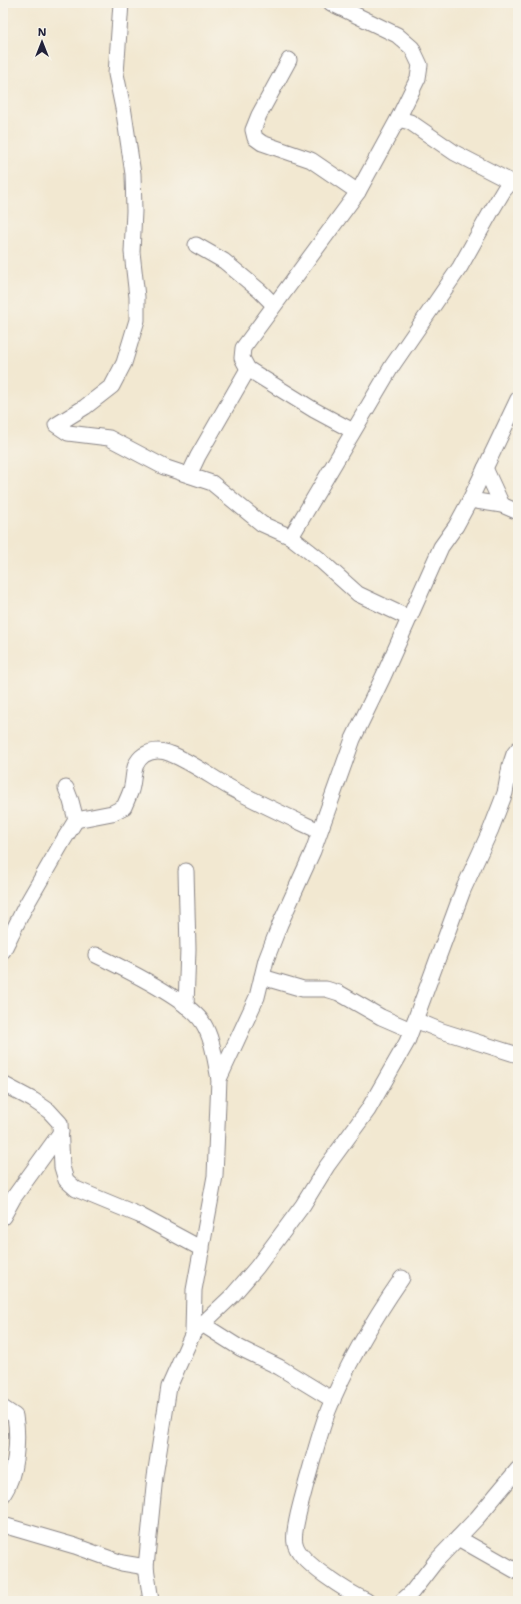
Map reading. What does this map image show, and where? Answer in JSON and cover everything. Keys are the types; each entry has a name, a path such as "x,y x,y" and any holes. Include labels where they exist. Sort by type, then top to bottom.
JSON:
{"street":[{"path":"121,3 116,74 124,113 133,174 134,211 132,252 137,297 137,320 124,363 112,386 85,407 56,425 68,433 108,438 164,467 212,484 262,524 291,538 319,559 358,594 409,618"},
{"path":"331,3 398,35 412,48 420,65 418,78 398,119 358,192 243,348 242,358 248,369 314,410 353,431"},
{"path":"289,60 259,115 253,130 255,138 262,143 311,160 358,192"},
{"path":"291,538 392,366 460,267 492,210 515,183 455,153 410,122 398,119"},
{"path":"196,245 224,261 260,291 274,305"},
{"path":"189,475 198,456 248,369"},
{"path":"219,1079 257,997 266,960 280,924 313,851 353,739 383,677 441,547 456,526 470,500 518,399"},
{"path":"485,468 502,505"},
{"path":"470,500 502,505 518,512"},
{"path":"151,1601 146,1567 155,1476 169,1387 197,1328 232,1296 257,1267 303,1205 327,1166 368,1110 406,1042 463,890 491,829 505,793 510,766 514,754 518,749"},
{"path":"76,820 112,812 124,807 131,790 133,769 138,761 145,754 152,751 162,751 213,776 250,798 319,831"},
{"path":"3,952 33,894 76,820 66,788"},
{"path":"186,870 188,950 186,1006"},
{"path":"96,955 121,967 186,1006 202,1022 208,1032 219,1079 215,1176 194,1290 197,1328"},
{"path":"262,977 303,989 326,989 340,993 381,1017 442,1031 518,1055"},
{"path":"3,1084 33,1100 49,1111 60,1124 62,1167 66,1180 76,1189 139,1215 202,1249"},
{"path":"3,1217 14,1197 61,1132"},
{"path":"360,1599 328,1579 303,1556 294,1544 296,1525 321,1432 333,1400 351,1361 377,1314 402,1278"},
{"path":"197,1328 279,1367 333,1400"},
{"path":"3,1408 15,1416 16,1426 15,1460 10,1482 3,1495"},
{"path":"402,1601 412,1592 436,1561 518,1469"},
{"path":"3,1525 75,1546 122,1563 146,1567"},
{"path":"458,1538 518,1572"}]}
